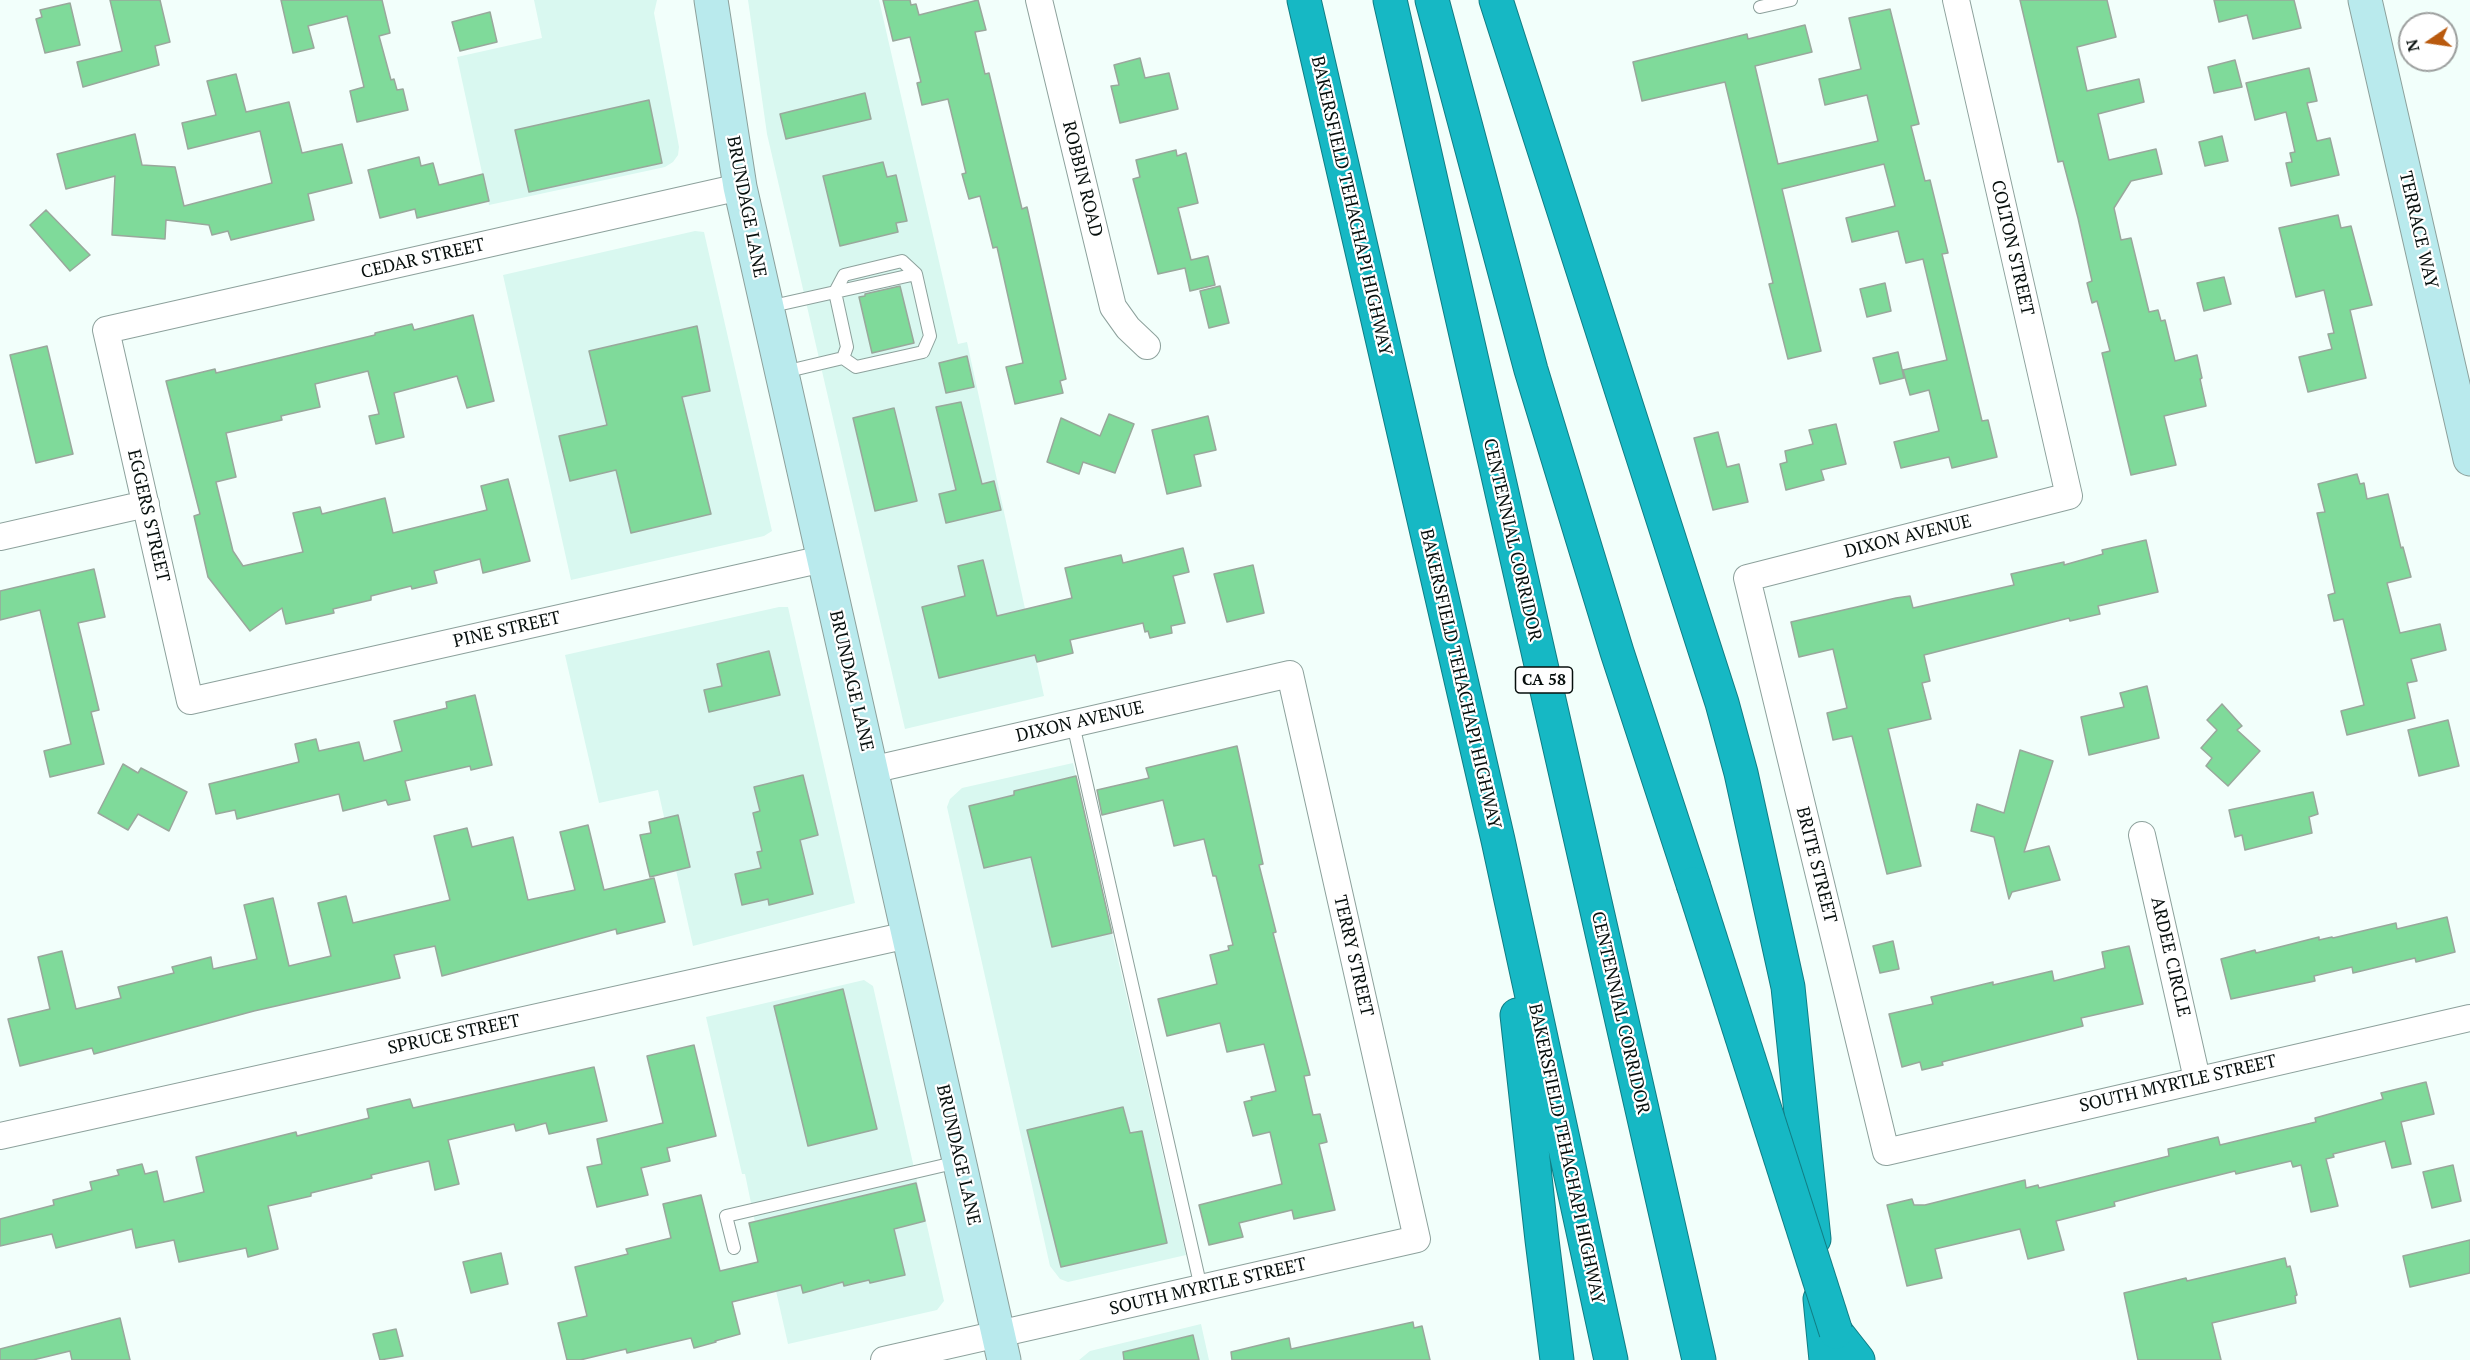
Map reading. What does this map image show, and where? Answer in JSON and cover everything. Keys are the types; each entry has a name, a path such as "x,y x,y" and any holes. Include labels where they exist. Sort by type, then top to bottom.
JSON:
{"highway":[{"name":"BAKERSFIELD TEHACHAPI HIGHWAY","path":"1304,0 1498,840 1611,1360"},
{"name":"CENTENNIAL CORRIDOR","path":"1390,0 1699,1360"},
{"path":"1432,0 1531,370 1617,652 1693,884 1834,1351"},
{"path":"1496,0 1718,691 1742,773 1788,987 1834,1351"},
{"path":"1498,840 1557,1360"},
{"path":"1834,1351 1858,1360"}],"main road":[{"name":"BRUNDAGE LANE","path":"711,0 740,187 1001,1347"},
{"name":"TERRACE WAY","path":"2365,0 2470,459"}],"street":[{"name":"ROBBIN ROAD","path":"1039,0 1113,307 1128,328 1148,346"},
{"name":"COLTON STREET","path":"1956,0 2069,496"},
{"name":"CEDAR STREET","path":"106,330 740,187"},
{"name":"EGGERS STREET","path":"106,330 190,701"},
{"name":"DIXON AVENUE","path":"1747,578 2069,496"},
{"path":"0,537 146,504"},
{"name":"PINE STREET","path":"190,701 823,559"},
{"name":"BRITE STREET","path":"1747,578 1886,1152"},
{"name":"DIXON AVENUE","path":"871,770 1290,674"},
{"name":"TERRY STREET","path":"1290,674 1417,1239"},
{"name":"ARDEE CIRCLE","path":"2142,835 2198,1079"},
{"name":"SPRUCE STREET","path":"0,1136 908,935"},
{"name":"SOUTH MYRTLE STREET","path":"1886,1152 2470,1018"},
{"name":"SOUTH MYRTLE STREET","path":"884,1360 1001,1347 1201,1288 1417,1239"}],"lane":[{"path":"1760,7 1791,0"},
{"path":"767,308 916,274 930,336 923,352 856,368 843,358"},
{"path":"835,292 847,346 843,358"},
{"path":"783,372 843,358"},
{"path":"1073,724 1201,1288"},
{"path":"734,1248 726,1216 959,1162"}],"shaded area":[{"path":"534,0 657,0 654,13 679,147 678,155 673,162 665,167 489,205 457,57 542,38"},
{"path":"748,0 879,0 958,344 967,342 1044,696 905,729 767,134"},
{"path":"695,231 704,232 772,531 764,536 571,580 503,275"},
{"path":"779,607 788,607 855,903 693,946 658,790 599,803 565,655"},
{"path":"1073,763 1186,1255 1068,1282 1060,1279 1050,1266 947,807 950,799 962,788"},
{"path":"864,980 873,986 944,1301 937,1310 788,1344 769,1260 763,1261 745,1174 742,1174 706,1017"},
{"path":"1201,1324 1209,1360 1079,1360 1090,1351"}],"building":[{"path":"110,0 160,0 170,42 155,46 159,65 83,87 77,62 122,51"},
{"path":"281,0 382,0 390,33 379,36 391,80 394,79 397,90 403,89 408,110 357,122 350,91 364,87 347,16 308,26 314,48 293,53"},
{"path":"883,0 910,0 911,5 916,4 919,15 978,0 986,30 975,32 985,74 989,73 1022,209 1027,207 1066,379 1060,381 1063,393 1015,404 1006,367 1023,363 997,247 993,248 980,196 969,199 962,174 966,173 948,99 922,105 917,83 921,82 910,37 893,41"},
{"path":"2020,0 2107,0 2116,37 2077,47 2087,91 2139,79 2144,102 2098,114 2109,160 2156,149 2162,174 2131,181 2114,208 2121,240 2131,238 2149,312 2158,310 2161,321 2165,320 2175,361 2197,355 2206,406 2164,416 2176,465 2131,475 2102,353 2110,351 2097,301 2092,303 2087,283 2092,281 2078,218 2063,161 2058,162"},
{"path":"2214,0 2294,0 2301,28 2253,39 2247,15 2219,22"},
{"path":"70,3 80,45 45,53 36,19 42,17 40,10"},
{"path":"1890,9 1919,124 1911,126 1925,181 1930,180 1948,253 1942,254 1982,421 1988,420 1997,457 1952,468 1949,457 1901,468 1894,442 1939,431 1929,390 1910,395 1903,370 1947,360 1923,259 1906,263 1898,231 1852,242 1846,218 1895,206 1884,164 1782,189 1821,351 1788,359 1769,284 1773,283 1725,82 1642,101 1633,62 1747,34 1748,39 1805,25 1812,52 1755,66 1778,164 1878,141 1867,95 1825,105 1819,79 1861,69 1849,18"},
{"path":"490,12 497,42 460,51 452,22"},
{"path":"1140,58 1145,78 1169,73 1178,109 1120,123 1111,86 1119,85 1114,65"},
{"path":"2235,60 2242,87 2214,93 2208,67"},
{"path":"2309,68 2317,101 2307,103 2317,141 2330,138 2339,175 2291,186 2286,163 2292,162 2290,153 2295,152 2286,112 2255,120 2246,83"},
{"path":"236,74 246,112 289,102 302,153 342,144 352,183 308,194 314,220 231,240 228,231 212,235 209,225 166,220 165,239 112,235 115,176 66,189 57,154 135,134 142,165 175,167 184,206 272,183 260,131 188,149 182,123 216,115 207,81"},
{"path":"865,93 871,119 786,139 780,114"},
{"path":"649,100 662,163 529,192 515,130"},
{"path":"2222,136 2228,161 2205,166 2199,142"},
{"path":"1176,150 1177,156 1186,153 1198,203 1178,208 1191,260 1208,256 1215,285 1190,291 1185,268 1158,274 1133,179 1140,177 1136,160"},
{"path":"419,157 421,166 433,163 439,185 483,174 489,201 417,218 415,209 380,218 368,170"},
{"path":"883,162 887,177 896,175 907,221 896,223 898,232 840,246 823,176"},
{"path":"46,210 90,255 70,271 30,225"},
{"path":"2338,215 2341,228 2351,226 2372,305 2350,310 2366,378 2308,392 2299,357 2332,349 2328,334 2334,333 2324,290 2296,297 2279,228"},
{"path":"2224,277 2231,304 2204,311 2197,283"},
{"path":"1885,283 1891,311 1867,317 1860,289"},
{"path":"900,286 914,343 872,353 859,297"},
{"path":"1220,286 1229,323 1209,328 1200,291"},
{"path":"473,315 494,401 467,408 457,376 394,393 404,437 376,444 369,416 379,414 368,371 315,384 320,407 281,416 282,420 226,433 236,477 216,482 233,551 243,566 303,552 293,513 320,507 322,514 385,498 393,533 487,510 481,486 508,479 530,561 483,573 480,559 434,571 437,583 412,589 411,586 371,596 371,600 333,609 334,613 286,624 282,608 250,631 208,577 194,516 200,514 166,381 215,369 216,373 412,324 414,330"},
{"path":"697,326 710,391 682,397 711,514 631,533 616,470 570,481 559,436 607,425 589,351"},
{"path":"47,346 73,454 36,463 10,355"},
{"path":"1898,352 1904,378 1880,384 1873,358"},
{"path":"967,356 974,387 946,393 939,363"},
{"path":"961,402 982,484 994,481 1001,510 946,523 939,494 956,490 936,407"},
{"path":"894,408 917,501 875,511 853,418"},
{"path":"1109,414 1134,424 1115,473 1083,462 1079,474 1047,462 1061,418 1100,436"},
{"path":"1208,416 1216,450 1194,455 1201,486 1167,494 1152,430"},
{"path":"1836,424 1846,464 1821,470 1824,480 1786,490 1780,464 1787,462 1785,451 1813,444 1809,430"},
{"path":"1718,432 1727,467 1739,464 1748,502 1713,510 1694,438"},
{"path":"2357,474 2360,484 2364,483 2367,499 2388,494 2401,548 2403,547 2411,577 2387,583 2400,633 2440,624 2446,650 2411,659 2417,681 2407,683 2415,718 2347,735 2341,711 2364,705 2343,619 2334,621 2328,595 2335,593 2317,513 2325,512 2318,484"},
{"path":"2146,540 2158,592 2098,606 2100,614 2070,621 2069,618 1924,655 1930,681 1922,683 1931,719 1888,729 1921,866 1887,874 1852,736 1833,740 1827,713 1847,708 1833,649 1799,657 1791,622 1896,598 1910,596 1913,608 2014,585 2011,574 2064,562 2064,565 2103,554 2102,550"},
{"path":"1183,548 1189,572 1173,576 1185,623 1171,626 1172,633 1150,638 1148,631 1145,632 1143,623 1070,640 1073,653 1037,662 1035,655 939,678 922,607 965,596 958,566 983,560 997,616 1072,598 1065,568 1121,555 1123,563"},
{"path":"1253,565 1264,613 1227,622 1214,574"},
{"path":"94,569 105,617 78,623 99,710 91,712 104,764 50,777 44,751 71,744 40,610 0,620 0,591"},
{"path":"769,651 780,695 709,712 704,690 722,686 717,664"},
{"path":"2147,686 2159,738 2089,755 2081,717 2124,707 2120,693"},
{"path":"475,695 492,765 471,770 470,766 405,781 410,800 388,805 386,800 343,811 339,794 237,819 235,810 216,814 209,784 299,762 295,744 316,739 319,751 359,742 364,761 402,751 394,721 447,708 446,702"},
{"path":"2222,704 2242,726 2237,730 2260,751 2228,786 2206,766 2212,758 2201,748 2217,730 2207,720"},
{"path":"2448,720 2459,766 2419,776 2408,730"},
{"path":"1237,746 1263,864 1259,865 1276,932 1273,933 1310,1075 1304,1076 1313,1115 1320,1114 1327,1142 1319,1144 1335,1210 1294,1219 1292,1210 1239,1223 1243,1237 1209,1245 1199,1205 1282,1184 1270,1132 1253,1136 1244,1102 1252,1100 1251,1097 1276,1091 1264,1044 1227,1052 1220,1023 1167,1036 1158,999 1217,984 1210,955 1229,950 1228,946 1233,945 1216,876 1213,876 1204,839 1174,846 1163,800 1102,815 1097,790 1149,778 1146,768"},
{"path":"2020,750 2053,761 2024,852 2049,846 2060,880 2012,892 2009,899 1994,837 1971,831 1977,804 2004,813"},
{"path":"123,764 138,773 141,768 187,792 169,831 138,814 128,830 98,813"},
{"path":"803,775 818,835 800,840 813,894 769,905 768,899 742,905 735,874 761,868 757,852 762,851 753,813 760,811 754,787"},
{"path":"1076,776 1112,933 1052,947 1031,857 984,868 969,806 1014,795 1014,791"},
{"path":"2313,792 2318,814 2309,817 2312,833 2245,850 2242,835 2235,837 2229,810"},
{"path":"678,815 690,867 650,877 640,835 651,833 649,822"},
{"path":"588,825 604,890 654,878 665,922 617,934 616,929 442,976 435,946 394,955 400,978 254,1011 94,1054 92,1048 20,1066 8,1019 50,1009 38,957 62,951 76,1009 121,998 118,987 174,973 172,967 211,957 213,969 257,959 244,905 273,898 289,966 331,956 318,903 346,896 353,923 450,900 434,836 467,828 472,847 513,837 528,900 575,890 560,832"},
{"path":"2447,917 2455,952 2416,962 2415,958 2353,973 2352,967 2314,976 2315,981 2231,999 2221,959 2255,950 2256,953 2319,937 2319,940 2333,938 2396,923 2397,929"},
{"path":"1893,941 1899,969 1880,973 1873,946"},
{"path":"2129,946 2143,1004 2081,1018 2083,1026 1942,1062 1943,1065 1922,1070 1920,1062 1902,1067 1889,1014 1933,1004 1931,997 1993,982 1993,985 2052,971 2054,981 2105,968 2102,952"},
{"path":"843,989 877,1129 808,1146 774,1006"},
{"path":"694,1045 716,1136 667,1148 670,1161 641,1168 648,1195 597,1207 587,1167 602,1164 597,1139 663,1123 647,1056"},
{"path":"594,1067 607,1121 549,1134 546,1123 516,1131 514,1124 448,1140 459,1184 435,1190 429,1161 371,1175 372,1178 268,1206 278,1249 248,1257 246,1248 179,1262 174,1240 136,1248 132,1229 56,1248 52,1234 0,1246 0,1219 54,1205 53,1200 92,1190 90,1182 119,1175 117,1170 142,1164 145,1174 157,1171 164,1202 204,1192 196,1157 296,1132 297,1136 369,1118 367,1109 410,1099 413,1108"},
{"path":"2426,1082 2434,1114 2401,1122 2411,1164 2392,1168 2385,1141 2333,1154 2334,1157 2326,1159 2338,1206 2311,1212 2301,1165 2293,1167 2291,1161 2236,1174 2235,1171 2114,1202 2115,1206 2056,1221 2064,1250 2028,1259 2020,1229 1935,1249 1942,1278 1907,1286 1887,1205 1912,1199 1914,1205 1925,1205 2025,1180 2026,1188 2038,1185 2039,1188 2169,1156 2168,1149 2218,1137 2220,1145 2316,1122 2315,1118 2383,1099 2381,1093"},
{"path":"1123,1107 1130,1133 1142,1131 1167,1243 1061,1267 1027,1130"},
{"path":"2453,1165 2461,1201 2432,1208 2423,1172"},
{"path":"916,1183 925,1221 894,1229 905,1275 844,1286 843,1282 803,1293 801,1285 732,1302 740,1334 694,1348 691,1338 627,1353 626,1349 580,1360 567,1360 558,1323 587,1316 575,1267 628,1254 626,1249 671,1238 663,1204 701,1195 720,1271 758,1262 749,1223"},
{"path":"2470,1240 2470,1273 2410,1287 2403,1256"},
{"path":"501,1253 508,1284 471,1293 463,1262"},
{"path":"2285,1258 2287,1267 2290,1266 2297,1295 2295,1296 2296,1303 2212,1323 2221,1360 2138,1360 2124,1293"},
{"path":"120,1318 130,1360 72,1360 70,1351 33,1360 0,1360 0,1349"},
{"path":"1413,1322 1414,1328 1422,1326 1430,1360 1232,1360 1231,1352 1289,1338 1291,1349"},
{"path":"396,1329 403,1356 380,1360 373,1334"},
{"path":"1193,1335 1199,1360 1124,1360 1123,1352"}]}
